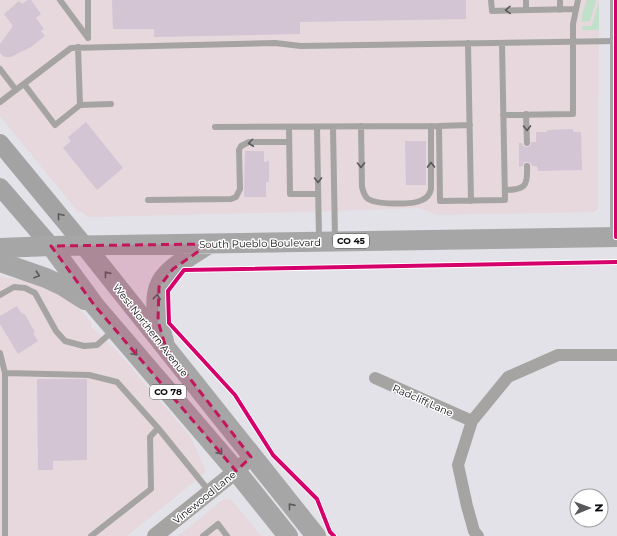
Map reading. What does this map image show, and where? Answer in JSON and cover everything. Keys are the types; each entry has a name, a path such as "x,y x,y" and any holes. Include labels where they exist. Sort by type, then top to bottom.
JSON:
{"main road":[{"name":"West Northern Avenue","path":"0,143 85,246 316,536"},
{"name":"CO 78","path":"0,187 51,246 95,306 236,471 288,536"},
{"name":"South Pueblo Boulevard","path":"0,248 617,237"},
{"path":"166,348 158,322 157,298 159,287 165,276 173,269 209,244"},
{"path":"0,262 46,278 63,286 95,306"}],"street":[{"path":"616,0 617,237"},
{"path":"478,536 474,531 458,465 472,421 508,377 558,355 617,354"},
{"name":"Radcliff Lane","path":"375,378 472,421"},
{"name":"Vinewood Lane","path":"155,536 236,471 252,456"}],"lane":[{"path":"60,0 88,38"},
{"path":"88,0 88,47"},
{"path":"491,0 492,11 575,9"},
{"path":"526,0 526,10"},
{"path":"560,0 560,10"},
{"path":"503,114 573,114 572,24 578,0"},
{"path":"0,102 71,48 275,43 301,46 616,41"},
{"path":"468,43 471,201"},
{"path":"439,126 440,201 505,200 502,43"},
{"path":"78,48 80,105"},
{"path":"0,69 16,90"},
{"path":"24,84 55,125 80,105 111,104"},
{"path":"526,114 527,143"},
{"path":"215,127 470,125"},
{"path":"360,126 362,187 364,193 371,201 378,203 392,203 421,201 430,194 432,189 431,126"},
{"path":"289,127 290,194 318,194"},
{"path":"317,127 318,194 327,242"},
{"path":"327,242 333,127"},
{"path":"148,200 231,199 236,197 240,189 239,150 241,146 245,143 289,142"},
{"path":"505,190 520,189 525,185 527,178 527,166"},
{"path":"0,295 14,287 25,288 35,293 56,331 65,341 84,346 97,345 115,329"},
{"path":"0,353 5,373 5,536"},
{"path":"5,373 89,376 117,382 158,428 210,492"},
{"path":"91,536 151,489 150,438 158,428"},
{"path":"203,536 218,524 227,536"}],"highlighted area":[{"path":"209,244 173,269 159,287 158,321 166,348 251,457 236,471 95,306 51,246"}],"shaded area":[{"path":"0,0 599,0 598,209 594,212 437,215 420,208 88,217 82,212 78,212 0,116"},
{"path":"0,277 24,280 60,294 74,304 91,322 91,327 116,350 190,436 205,468 205,473 127,536 0,536"},
{"path":"231,499 261,536 178,536 223,500"}],"green space":[{"path":"587,0 596,1 590,21 582,22 582,14"},
{"path":"599,2 599,30 583,30 582,26 591,26"}],"building":[{"path":"28,0 31,0 41,14 36,18 44,29 41,31 45,36 31,47 11,57 4,57 0,53 0,44 13,26 4,14 19,1 22,4"},
{"path":"112,0 466,0 466,19 300,22 300,34 154,37 154,29 113,29"},
{"path":"86,122 123,168 97,190 63,148 71,141 68,137"},
{"path":"573,129 573,132 581,132 582,170 538,171 537,166 532,166 531,163 527,162 524,162 523,166 519,167 519,143 522,143 523,146 528,147 531,145 531,142 536,142 536,132"},
{"path":"405,141 426,141 426,185 406,185"},
{"path":"245,151 264,151 264,162 269,161 269,182 266,182 266,197 244,197"},
{"path":"17,306 22,314 24,313 35,332 33,333 38,341 18,354 0,324 0,316"},
{"path":"37,379 87,379 87,460 53,461 53,470 38,470"}],"cycle path":[{"path":"616,0 616,237"},
{"path":"334,536 330,532 317,499 273,455 235,395 169,323 168,291 184,270 617,262"}]}
